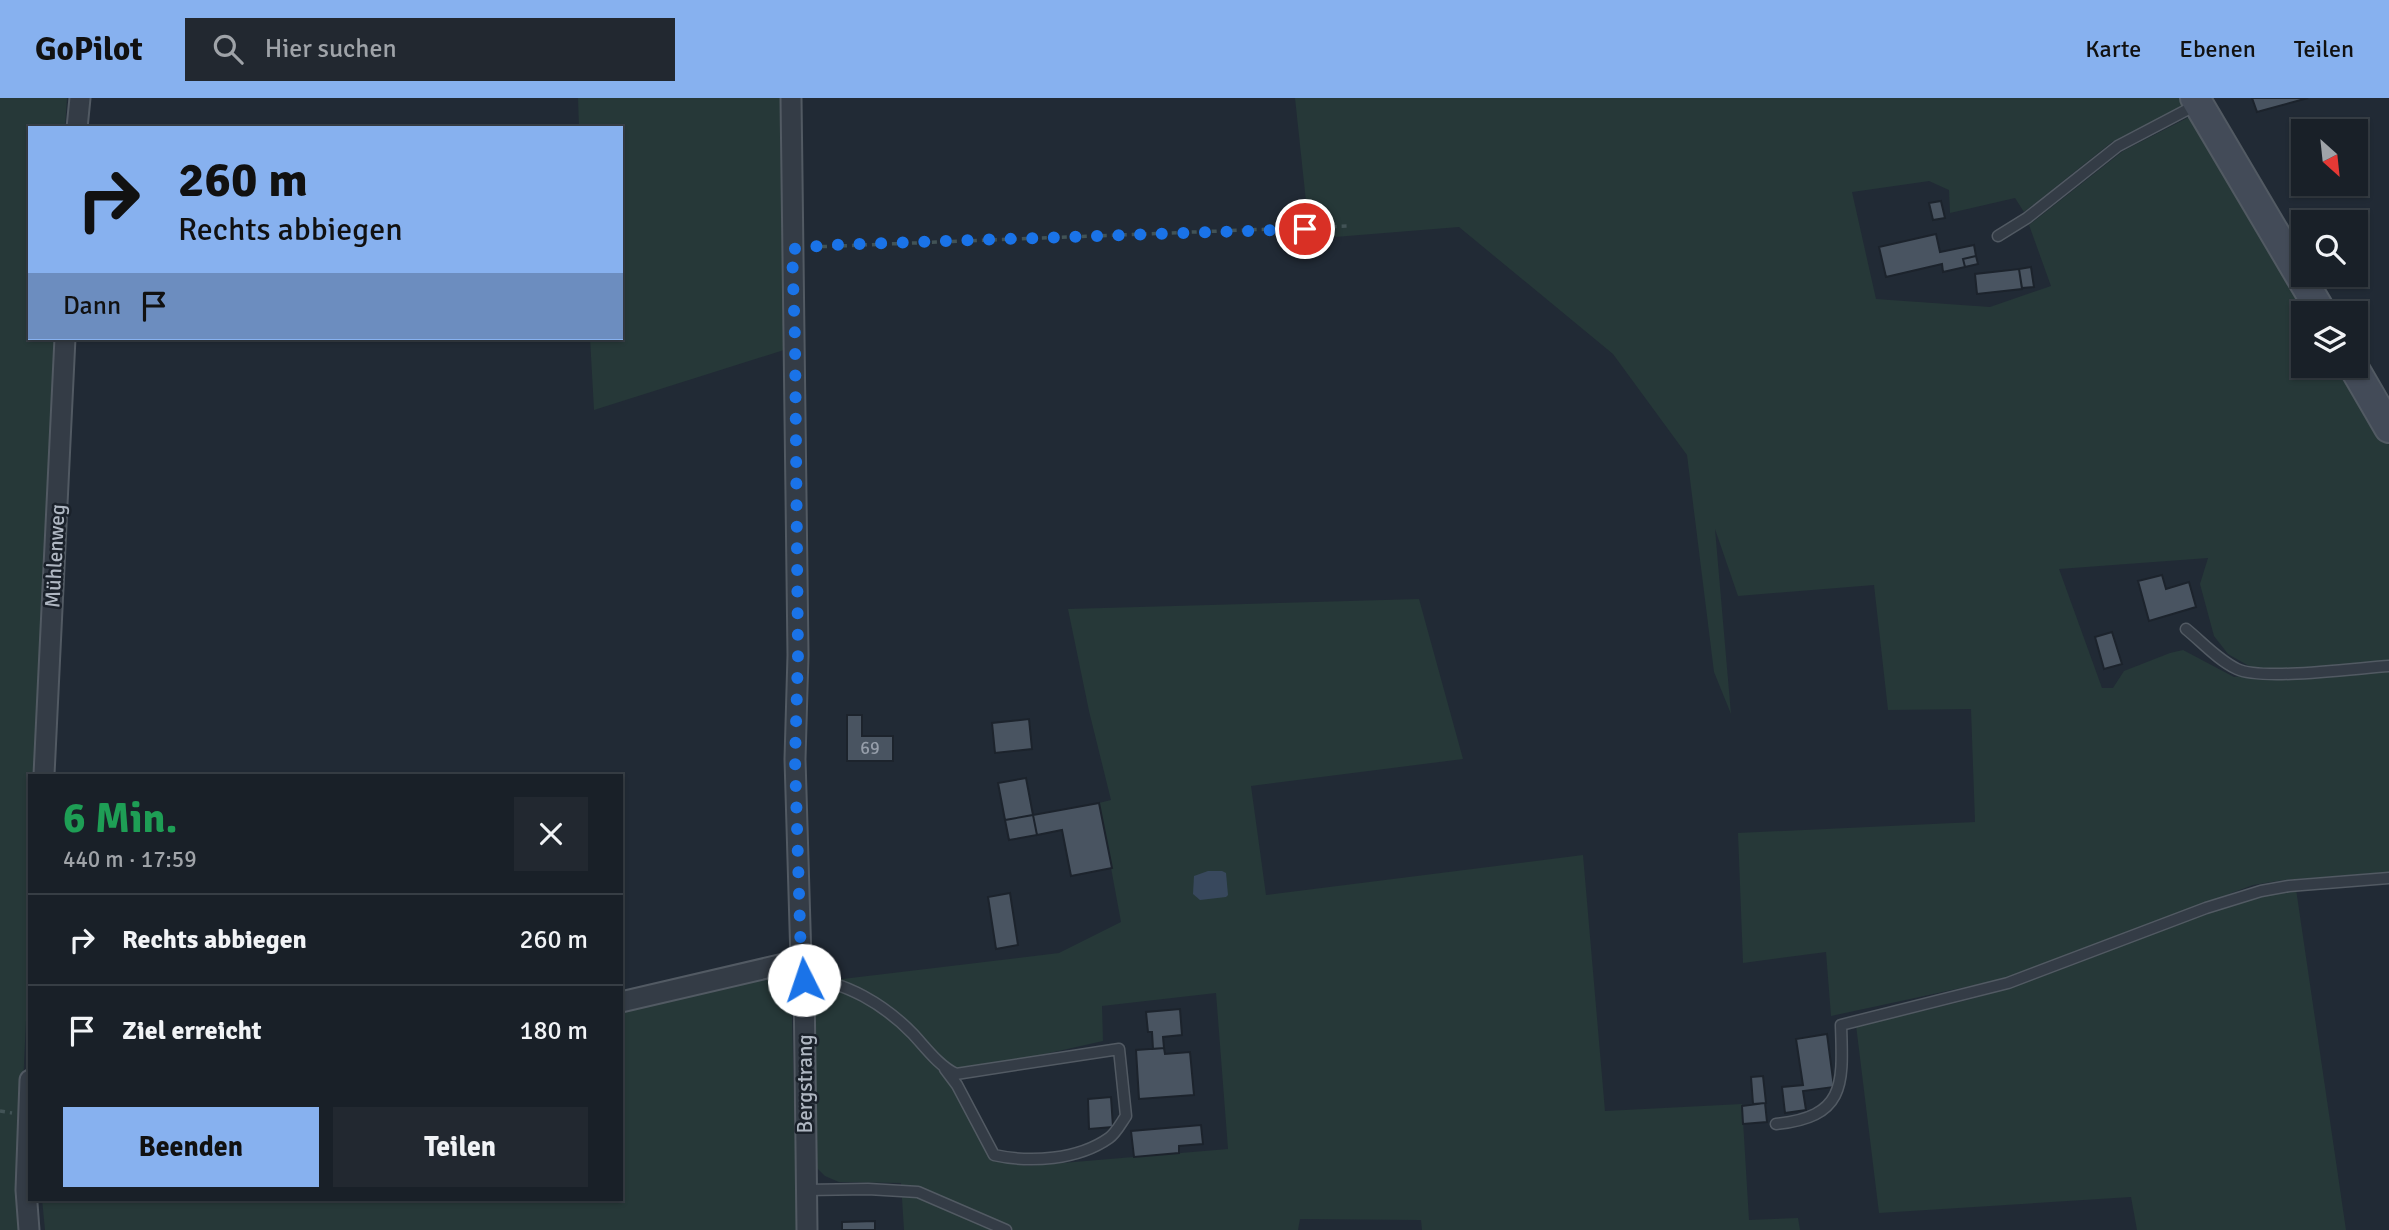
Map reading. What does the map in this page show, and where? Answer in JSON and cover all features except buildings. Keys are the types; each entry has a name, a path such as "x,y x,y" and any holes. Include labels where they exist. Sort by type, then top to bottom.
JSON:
{"main road":[{"path":"2197,101 2315,301"},
{"path":"2360,378 2389,428"}],"street":[{"path":"77,126 80,98"},
{"name":"Bergstrang","path":"791,98 798,655 795,759 801,960 804,980 807,1230"},
{"name":"Mühlenweg","path":"44,774 65,340"},
{"path":"623,1002 801,960"},
{"path":"28,1154 26,1190 29,1230"}],"lane":[{"path":"1998,236 2027,219 2118,146 2197,101"},
{"path":"2186,629 2227,663 2251,673 2276,674 2389,666"},
{"path":"1776,1124 1802,1121 1831,1103 1839,1087 1843,1066 1841,1025 2008,983 2206,908 2261,891 2289,886 2389,878"},
{"path":"804,980 813,979 842,986 878,1005 906,1026 957,1085 994,1155 1028,1159 1064,1156 1089,1149 1112,1136 1126,1116 1119,1049 975,1072 956,1074 945,1069"},
{"path":"806,1190 868,1189 918,1192 1006,1230"}],"path":[{"path":"792,249 828,245 1348,226"}],"shaded area":[{"path":"0,98 67,98 65,126 28,126 28,340 56,340 37,774 28,774 28,977 21,1129 20,1230 0,1230"},
{"path":"578,98 780,98 784,350 594,410 590,340 623,340 623,126 579,126"},
{"path":"1295,98 2186,98 2189,103 2112,142 2024,212 2015,198 1950,213 1949,190 1929,181 1852,192 1876,299 1990,307 2051,286 2029,225 2123,151 2197,113 2291,275 2291,287 2298,287 2306,301 2291,301 2291,378 2350,378 2389,445 2389,872 2253,885 2003,979 1831,1016 1826,952 1743,963 1738,833 1975,822 1971,709 1888,710 1874,585 1738,596 1715,529 1731,714 1714,672 1687,455 1613,354 1459,227 1310,239","holes":["2208,558 2200,584 2214,636 2228,654 2249,666 2246,675 2234,677 2183,650 2124,671 2113,688 2102,688 2059,569"]},
{"path":"1419,599 1463,759 1251,786 1266,895 1583,855 1605,1111 1742,1104 1749,1220 1798,1218 1800,1230 1422,1230 1421,1220 1300,1219 1298,1230 904,1230 901,1183 839,1182 825,1176 816,1167 809,983 1059,953 1121,922 1099,803 1111,800 1068,609","holes":["1216,993 1228,1149 1027,1166 994,1161 946,1076 1103,1041 1102,1006"]},
{"path":"2296,889 2346,1230 2137,1230 2131,1197 1879,1213 1856,1025 2002,990 2221,909"},
{"path":"791,973 797,1230 45,1230 42,1201 623,1201 623,1013"}],"water":[{"path":"1208,871 1226,873 1226,897 1200,900 1193,894 1194,876"}],"route":[{"path":"804,980 801,960 795,759 798,655 792,249 828,245 1305,229"}]}
